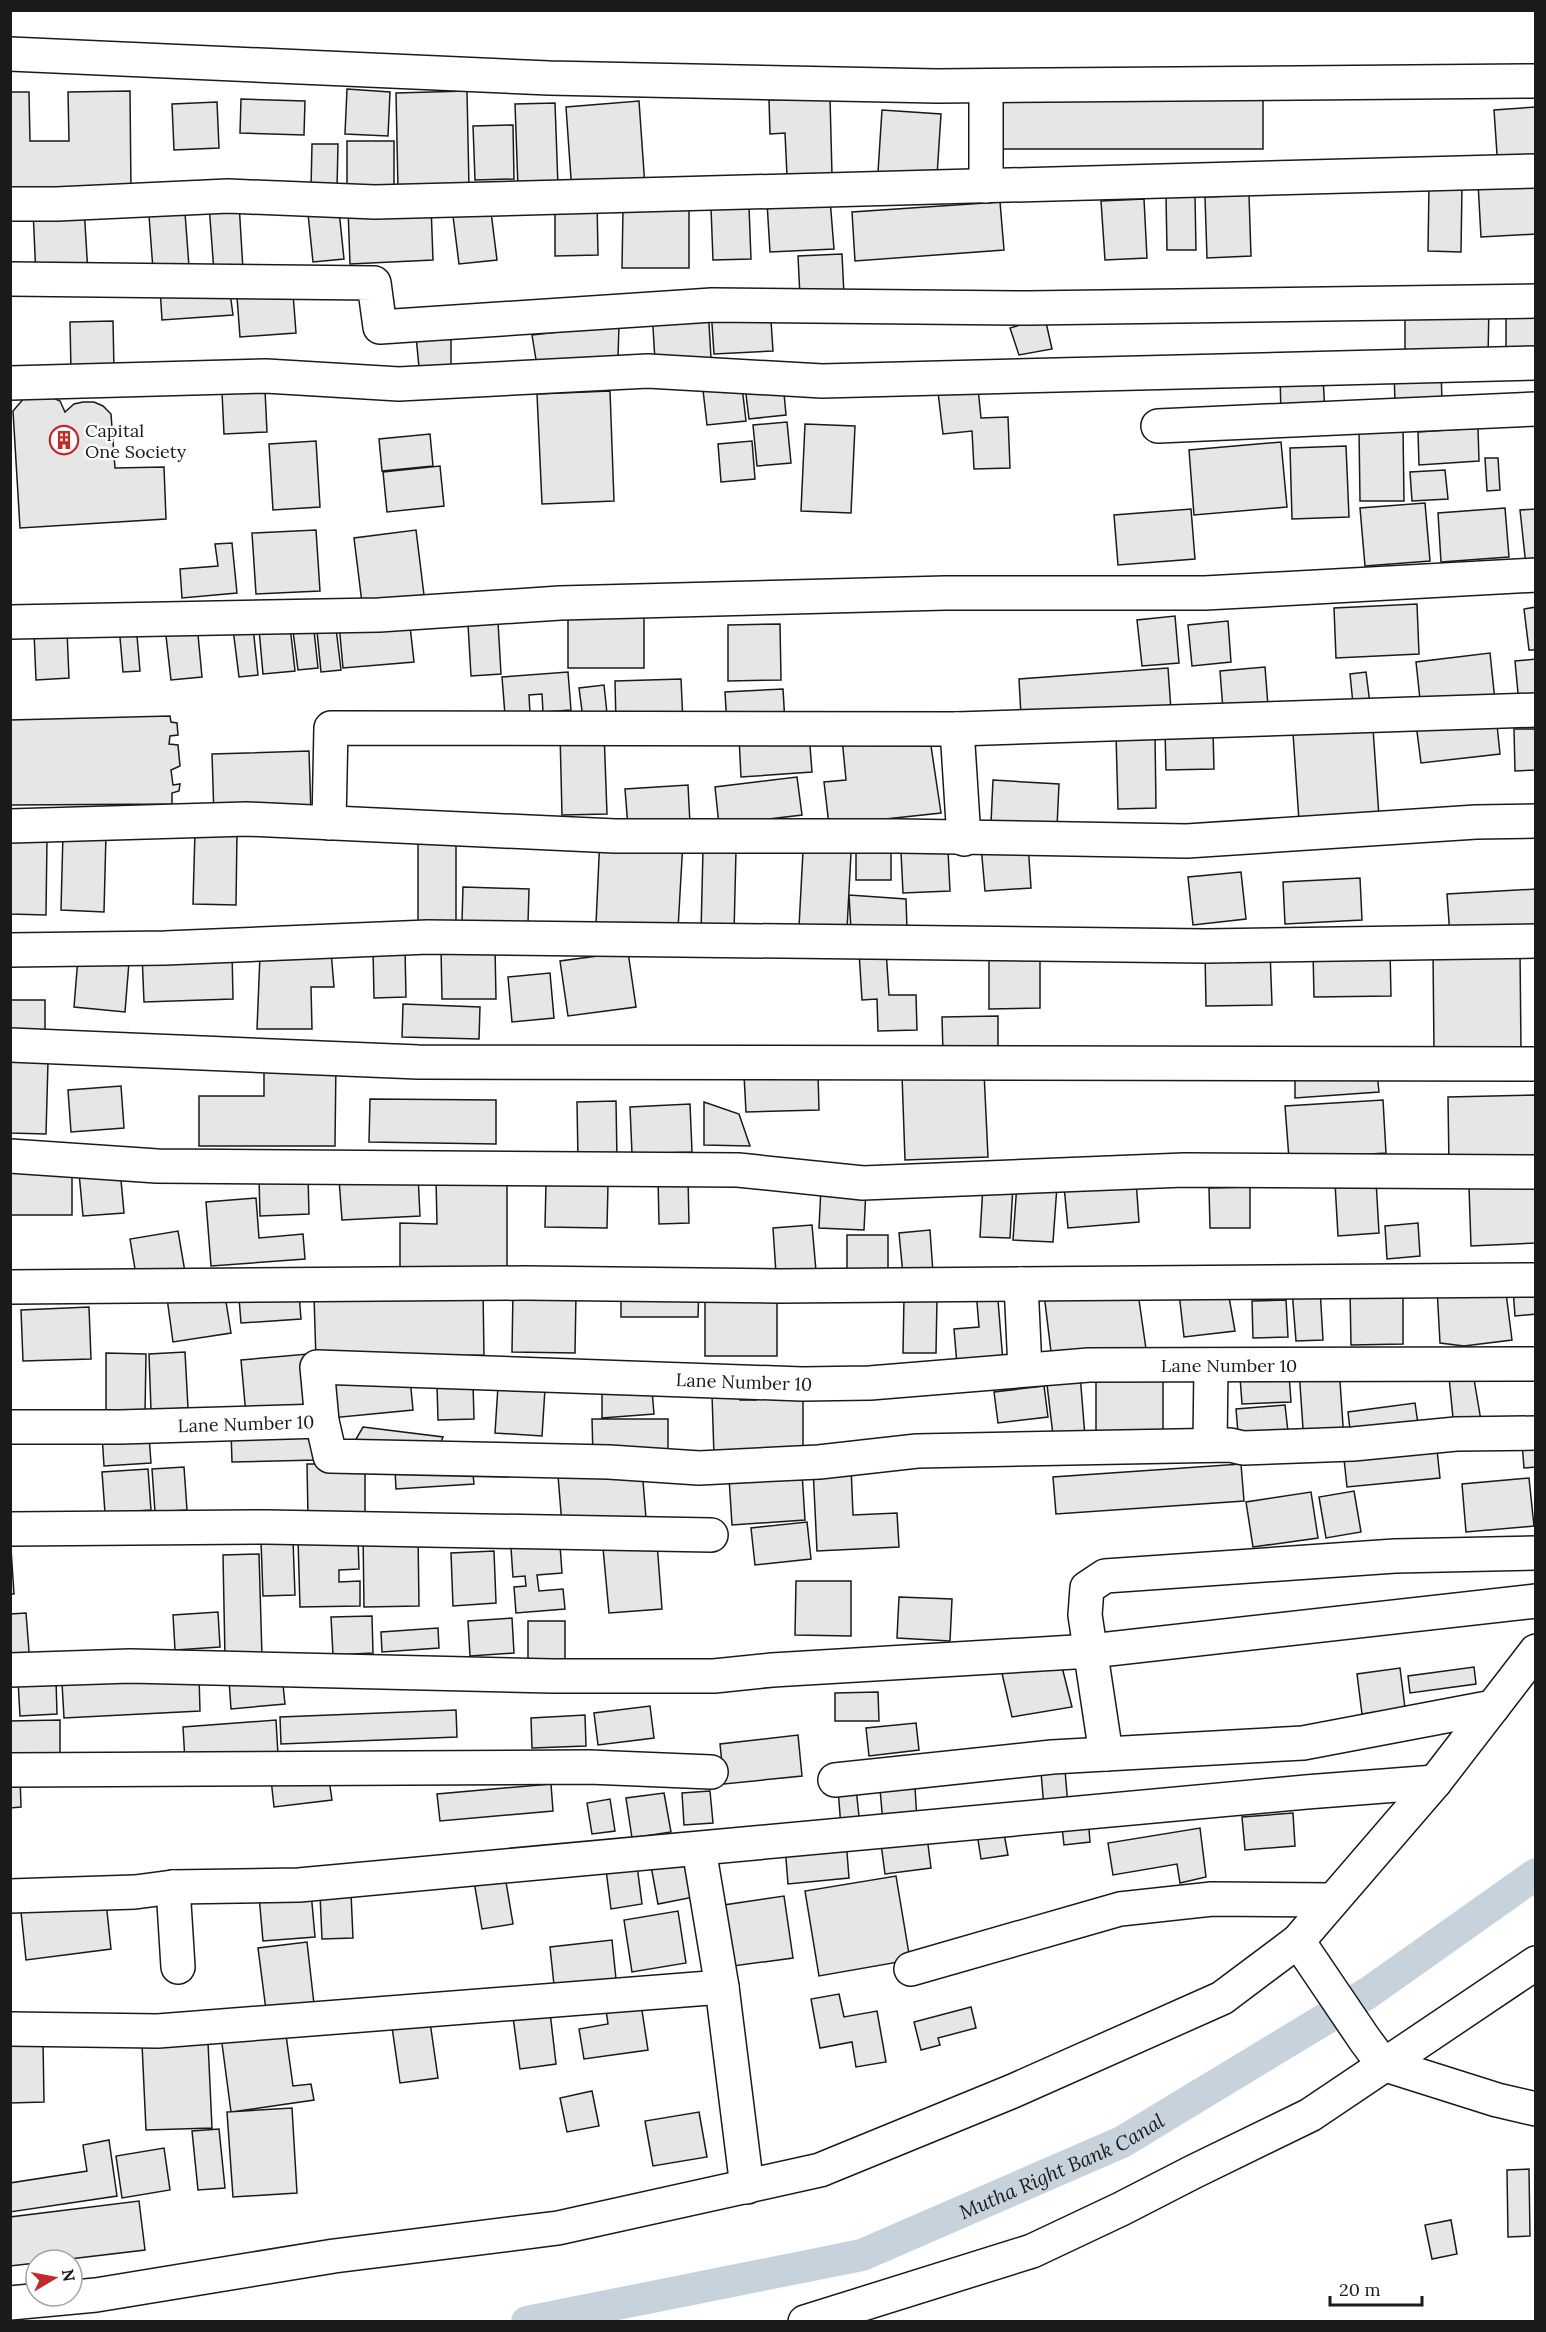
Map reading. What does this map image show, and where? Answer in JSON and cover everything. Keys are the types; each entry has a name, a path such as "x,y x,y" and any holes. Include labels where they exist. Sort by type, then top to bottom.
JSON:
{"street":[{"path":"10,54 549,78 986,86 1536,81"},
{"path":"986,86 986,186"},
{"path":"10,204 228,196 375,202 1536,171"},
{"path":"10,279 374,283 380,327 712,305 1028,308 1536,301"},
{"path":"10,383 266,376 399,384 648,371 822,381 1536,363"},
{"path":"1158,426 1536,409"},
{"path":"10,622 379,615 560,603 945,593 1205,593 1536,575"},
{"path":"329,823 331,728 957,729 1536,710"},
{"path":"957,729 964,839"},
{"path":"10,826 247,819 615,836 898,836 964,839 1188,841 1476,822 1536,821"},
{"path":"10,950 165,948 428,937 1206,946 1536,940"},
{"path":"10,1045 418,1062 1536,1064"},
{"path":"10,1156 157,1166 738,1170 863,1183 1184,1170 1536,1172"},
{"path":"10,1287 525,1283 767,1286 1536,1280"},
{"path":"1021,1284 1025,1369"},
{"name":"Lane Number 10","path":"10,1427 120,1427 322,1421 317,1367 802,1384 870,1383 1089,1365 1536,1364"},
{"path":"1210,1445 1211,1365"},
{"path":"322,1421 330,1456 609,1462 699,1468 819,1462 917,1451 1210,1445 1230,1445 1243,1448 1342,1444 1456,1434 1536,1432"},
{"path":"10,1529 267,1527 711,1535"},
{"path":"1106,1754 1085,1615 1087,1588 1105,1576 1395,1556 1536,1553"},
{"path":"10,1670 130,1666 671,1678 1091,1651 1536,1601"},
{"path":"10,2303 96,2295 334,2256 558,2228 820,2170 1024,2086 1222,1998 1298,1941 1435,1782 1536,1651"},
{"path":"835,1780 1052,1757 1304,1743 1493,1707"},
{"path":"10,1770 589,1767 711,1772"},
{"path":"10,1896 135,1892 173,1887 299,1885 1435,1782"},
{"path":"699,1849 722,1987 747,2187"},
{"path":"173,1887 178,1967"},
{"path":"911,1969 1120,1909 1212,1899 1333,1900"},
{"path":"1298,1941 1374,2052 1497,2100 1536,2109"},
{"path":"805,2322 1032,2251 1121,2209 1310,2115 1374,2052 1536,1963"},
{"path":"10,2030 158,2031 722,1987"}],"building":[{"path":"347,89 390,92 388,136 345,134"},
{"path":"130,91 131,192 10,193 10,92 29,92 30,141 69,141 68,92"},
{"path":"467,91 469,188 398,190 396,93"},
{"path":"1263,96 1263,149 998,149 998,97"},
{"path":"830,98 832,175 787,176 785,133 770,134 769,100"},
{"path":"241,99 305,101 304,135 240,133"},
{"path":"639,101 645,187 572,193 566,107"},
{"path":"217,102 219,148 174,150 172,104"},
{"path":"555,103 558,186 518,188 515,104"},
{"path":"1536,107 1536,166 1498,169 1494,110"},
{"path":"882,110 941,114 937,176 878,172"},
{"path":"513,125 514,179 475,180 473,126"},
{"path":"347,141 394,141 394,192 347,192"},
{"path":"312,144 338,144 337,189 311,188"},
{"path":"1536,180 1536,234 1481,237 1478,183"},
{"path":"1429,185 1462,186 1461,252 1428,251"},
{"path":"1249,195 1251,256 1207,258 1205,197"},
{"path":"1166,196 1195,196 1196,250 1167,250"},
{"path":"184,199 189,267 153,270 148,202"},
{"path":"555,199 597,199 598,255 555,256"},
{"path":"830,199 834,249 770,252 767,202"},
{"path":"1144,199 1147,258 1105,260 1101,201"},
{"path":"338,201 344,259 313,262 307,204"},
{"path":"1000,202 1004,250 855,261 852,212"},
{"path":"239,203 243,270 214,272 209,205"},
{"path":"490,204 497,260 459,264 452,208"},
{"path":"431,205 433,260 350,264 348,208"},
{"path":"84,207 88,274 36,277 33,210"},
{"path":"749,207 751,259 713,260 711,208"},
{"path":"623,208 689,208 689,268 622,268"},
{"path":"842,254 844,295 800,297 798,256"},
{"path":"229,285 233,315 162,320 160,288"},
{"path":"293,293 296,333 240,337 237,297"},
{"path":"1405,304 1489,304 1488,359 1405,359"},
{"path":"1506,305 1536,305 1536,358 1506,358"},
{"path":"770,306 773,351 714,354 711,309"},
{"path":"708,307 711,358 655,361 652,310"},
{"path":"1045,318 1052,349 1019,355 1010,328"},
{"path":"113,321 114,370 71,371 70,322"},
{"path":"619,325 618,358 537,366 532,335"},
{"path":"451,330 451,365 419,367 416,336"},
{"path":"1441,369 1442,401 1395,403 1394,371"},
{"path":"1280,375 1323,376 1325,414 1281,416"},
{"path":"783,382 786,415 749,419 745,386"},
{"path":"742,387 746,421 707,425 703,390"},
{"path":"978,388 981,418 1008,417 1010,468 974,469 972,431 943,434 938,392"},
{"path":"265,390 267,432 224,434 222,392"},
{"path":"610,391 614,501 542,504 537,394"},
{"name":"Capital One Society","path":"25,397 51,397 60,401 65,412 74,404 83,402 94,402 103,406 111,414 115,468 164,467 166,519 20,528 13,411"},
{"path":"787,422 791,463 757,466 753,425"},
{"path":"805,424 855,426 851,513 801,511"},
{"path":"1403,428 1404,501 1360,501 1359,429"},
{"path":"1478,428 1479,461 1419,465 1418,432"},
{"path":"430,434 433,466 382,471 379,439"},
{"path":"316,441 320,507 273,510 269,444"},
{"path":"752,441 755,479 721,482 718,444"},
{"path":"1281,442 1287,507 1194,515 1189,450"},
{"path":"1346,446 1349,517 1292,519 1290,448"},
{"path":"1485,458 1498,458 1500,490 1487,491"},
{"path":"440,466 444,506 387,512 383,472"},
{"path":"1445,470 1448,499 1412,501 1410,472"},
{"path":"1425,503 1430,561 1365,566 1360,508"},
{"path":"1505,508 1509,557 1441,562 1438,513"},
{"path":"1191,509 1195,559 1118,565 1114,515"},
{"path":"1536,509 1536,565 1526,566 1520,510"},
{"path":"316,530 320,591 256,594 252,533"},
{"path":"416,530 424,595 362,603 354,538"},
{"path":"232,543 237,593 182,598 180,569 218,566 215,544"},
{"path":"1417,604 1419,654 1336,658 1334,608"},
{"path":"1536,607 1536,650 1529,650 1524,609"},
{"path":"568,608 644,609 644,668 568,668"},
{"path":"1175,616 1179,663 1142,666 1137,620"},
{"path":"409,617 414,662 343,668 339,624"},
{"path":"335,620 341,670 321,672 316,621"},
{"path":"313,621 318,668 298,670 292,623"},
{"path":"1228,621 1231,662 1192,666 1188,625"},
{"path":"498,622 501,674 471,676 468,624"},
{"path":"136,624 140,671 123,672 119,626"},
{"path":"197,624 202,677 171,680 165,627"},
{"path":"780,624 781,680 728,681 728,625"},
{"path":"290,626 295,671 263,674 259,629"},
{"path":"253,627 258,675 239,677 233,629"},
{"path":"67,631 69,678 36,680 34,632"},
{"path":"1490,653 1495,701 1421,709 1416,662"},
{"path":"1536,659 1536,702 1519,704 1515,661"},
{"path":"1265,667 1268,706 1223,710 1220,671"},
{"path":"1168,668 1171,710 1021,716 1019,679"},
{"path":"568,672 571,710 543,712 542,694 529,695 530,713 505,715 502,677"},
{"path":"1366,672 1371,712 1354,714 1350,674"},
{"path":"681,679 683,723 616,724 615,681"},
{"path":"604,685 608,723 584,726 579,688"},
{"path":"783,689 785,723 727,726 725,692"},
{"path":"1496,715 1500,754 1421,763 1416,724"},
{"path":"170,716 171,722 177,723 178,735 170,736 169,744 178,745 180,766 171,770 173,785 180,784 179,791 172,793 172,804 10,805 10,720"},
{"path":"1373,728 1379,817 1299,821 1293,733"},
{"path":"1514,729 1536,729 1536,770 1515,771"},
{"path":"604,731 607,814 562,815 560,733"},
{"path":"1213,731 1214,769 1166,770 1165,732"},
{"path":"809,733 812,772 741,777 739,737"},
{"path":"1116,734 1155,734 1156,808 1118,809"},
{"path":"842,738 931,746 941,813 829,825 824,782 846,780"},
{"path":"309,751 311,814 214,817 212,754"},
{"path":"797,777 802,815 719,825 715,787"},
{"path":"993,780 1059,784 1057,827 991,823"},
{"path":"688,785 690,824 628,827 625,789"},
{"path":"195,831 237,832 236,905 193,904"},
{"path":"63,833 106,834 104,912 61,910"},
{"path":"600,836 683,841 678,929 596,924"},
{"path":"10,837 47,838 46,915 10,914"},
{"path":"418,837 456,837 456,925 418,925"},
{"path":"1028,843 1031,888 985,891 981,846"},
{"path":"856,844 891,844 891,880 856,880"},
{"path":"703,849 736,850 734,934 701,933"},
{"path":"948,850 950,891 903,893 901,852"},
{"path":"803,851 851,853 847,929 799,927"},
{"path":"1241,872 1246,919 1193,925 1188,877"},
{"path":"1360,878 1362,920 1285,924 1283,882"},
{"path":"463,887 529,889 528,923 462,921"},
{"path":"1536,889 1536,931 1450,936 1447,894"},
{"path":"849,895 906,899 907,929 851,930"},
{"path":"495,947 496,999 442,999 441,948"},
{"path":"405,948 406,997 374,998 373,949"},
{"path":"886,950 889,995 916,995 917,1030 878,1031 877,999 862,1000 859,952"},
{"path":"1270,950 1272,1005 1206,1006 1205,951"},
{"path":"1390,950 1391,996 1314,997 1313,951"},
{"path":"232,951 233,999 144,1002 142,954"},
{"path":"331,951 334,987 311,987 312,1029 257,1029 260,955"},
{"path":"628,952 636,1007 568,1016 560,961"},
{"path":"1520,952 1521,1049 1434,1050 1433,953"},
{"path":"989,956 1040,956 1040,1008 989,1009"},
{"path":"78,958 129,962 125,1012 74,1007"},
{"path":"550,973 554,1018 512,1022 508,977"},
{"path":"10,1000 45,1000 45,1042 10,1042"},
{"path":"403,1004 480,1007 479,1039 402,1037"},
{"path":"998,1016 998,1053 943,1053 942,1017"},
{"path":"264,1059 336,1059 335,1146 199,1146 199,1096 264,1096"},
{"path":"10,1061 48,1062 46,1134 10,1133"},
{"path":"984,1072 988,1157 905,1160 902,1075"},
{"path":"818,1073 819,1110 746,1112 744,1075"},
{"path":"1377,1073 1379,1092 1295,1098 1295,1075"},
{"path":"121,1086 124,1128 71,1132 68,1090"},
{"path":"1536,1095 1536,1166 1449,1167 1448,1097"},
{"path":"370,1099 496,1100 496,1144 369,1142"},
{"path":"1383,1100 1386,1153 1289,1159 1285,1106"},
{"path":"616,1101 617,1160 578,1160 577,1102"},
{"path":"704,1102 739,1114 750,1146 704,1145"},
{"path":"690,1104 692,1152 632,1154 630,1107"},
{"path":"72,1164 72,1215 10,1215 10,1165"},
{"path":"120,1169 124,1213 83,1216 79,1173"},
{"path":"418,1175 420,1216 342,1220 339,1179"},
{"path":"308,1176 309,1214 260,1216 259,1178"},
{"path":"658,1178 688,1178 689,1223 659,1224"},
{"path":"436,1179 507,1181 507,1274 400,1273 400,1223 437,1224"},
{"path":"1136,1180 1139,1222 1068,1228 1064,1186"},
{"path":"1376,1180 1379,1233 1338,1236 1335,1183"},
{"path":"546,1183 608,1184 607,1228 545,1227"},
{"path":"1017,1183 1057,1186 1053,1242 1013,1240"},
{"path":"983,1185 1013,1186 1010,1238 980,1237"},
{"path":"1536,1185 1536,1243 1471,1246 1469,1187"},
{"path":"821,1187 866,1189 864,1230 819,1228"},
{"path":"1250,1187 1250,1228 1210,1228 1209,1188"},
{"path":"256,1198 259,1238 303,1234 305,1259 211,1266 206,1202"},
{"path":"1418,1223 1420,1256 1387,1259 1385,1226"},
{"path":"812,1225 816,1271 776,1274 773,1228"},
{"path":"930,1230 933,1273 903,1275 899,1233"},
{"path":"178,1231 185,1272 137,1281 130,1239"},
{"path":"847,1235 888,1235 888,1279 847,1279"},
{"path":"621,1285 699,1285 698,1317 621,1317"},
{"path":"1505,1285 1512,1340 1464,1346 1440,1343 1437,1288"},
{"path":"1536,1286 1536,1314 1515,1316 1513,1288"},
{"path":"777,1288 777,1356 705,1356 705,1289"},
{"path":"997,1288 1003,1362 957,1365 954,1329 979,1327 976,1290"},
{"path":"1320,1288 1323,1340 1296,1341 1292,1290"},
{"path":"224,1289 231,1333 173,1342 167,1298"},
{"path":"1403,1289 1403,1344 1351,1345 1350,1290"},
{"path":"483,1291 484,1355 316,1360 314,1296"},
{"path":"513,1291 576,1293 575,1353 512,1352"},
{"path":"1138,1293 1146,1349 1052,1360 1044,1294"},
{"path":"1179,1293 1229,1297 1235,1331 1184,1337"},
{"path":"299,1294 301,1319 241,1323 239,1298"},
{"path":"904,1297 937,1298 936,1353 903,1353"},
{"path":"1286,1300 1288,1337 1253,1338 1252,1301"},
{"path":"89,1307 91,1359 23,1361 21,1310"},
{"path":"185,1352 188,1408 151,1410 149,1354"},
{"path":"106,1353 146,1354 145,1413 106,1412"},
{"path":"308,1354 313,1409 246,1415 241,1360"},
{"path":"1339,1367 1344,1440 1304,1443 1299,1370"},
{"path":"1473,1373 1482,1427 1454,1428 1449,1377"},
{"path":"1080,1374 1085,1437 1053,1435 1046,1376"},
{"path":"1289,1374 1291,1402 1242,1404 1240,1377"},
{"path":"1096,1376 1163,1376 1163,1433 1096,1433"},
{"path":"410,1378 413,1410 331,1418 328,1385"},
{"path":"473,1384 474,1419 438,1420 437,1385"},
{"path":"498,1386 545,1389 542,1436 495,1433"},
{"path":"1044,1386 1048,1417 998,1423 994,1392"},
{"path":"602,1389 652,1390 654,1414 602,1418"},
{"path":"712,1394 740,1394 740,1400 756,1400 756,1394 803,1394 803,1459 714,1456"},
{"path":"1415,1403 1419,1431 1351,1439 1348,1412"},
{"path":"1285,1405 1289,1441 1239,1445 1236,1409"},
{"path":"592,1419 668,1419 668,1456 593,1457"},
{"path":"363,1427 443,1437 438,1450 352,1446"},
{"path":"316,1429 317,1460 232,1462 231,1431"},
{"path":"102,1434 149,1436 151,1463 104,1466"},
{"path":"1536,1441 1536,1467 1524,1468 1522,1443"},
{"path":"1437,1450 1440,1478 1347,1487 1344,1459"},
{"path":"557,1463 642,1469 646,1518 562,1525"},
{"path":"307,1464 365,1464 365,1515 308,1516"},
{"path":"472,1464 474,1484 396,1489 395,1469"},
{"path":"1241,1464 1244,1501 1056,1514 1053,1477"},
{"path":"851,1466 853,1515 897,1513 899,1547 817,1551 813,1468"},
{"path":"184,1467 187,1510 155,1512 152,1469"},
{"path":"148,1469 151,1510 105,1513 102,1472"},
{"path":"802,1473 805,1520 732,1525 729,1478"},
{"path":"1529,1478 1534,1526 1466,1532 1462,1484"},
{"path":"1354,1491 1361,1532 1326,1538 1319,1497"},
{"path":"1311,1492 1318,1538 1253,1547 1246,1502"},
{"path":"807,1522 811,1559 755,1565 751,1528"},
{"path":"10,1533 14,1594 10,1594"},
{"path":"363,1533 418,1533 419,1606 364,1607"},
{"path":"358,1538 359,1569 339,1570 339,1582 360,1581 360,1606 300,1607 298,1539"},
{"path":"293,1540 295,1595 263,1596 261,1541"},
{"path":"657,1543 662,1609 609,1613 603,1548"},
{"path":"560,1545 562,1573 537,1575 539,1591 563,1589 565,1609 516,1613 514,1587 526,1586 525,1576 513,1577 511,1548"},
{"path":"494,1551 496,1603 453,1606 451,1553"},
{"path":"259,1554 262,1657 225,1658 223,1555"},
{"path":"796,1581 851,1581 851,1636 795,1635"},
{"path":"899,1597 952,1599 950,1641 897,1638"},
{"path":"218,1612 220,1647 175,1650 173,1615"},
{"path":"26,1613 30,1664 10,1666 10,1614"},
{"path":"372,1616 373,1653 333,1655 331,1617"},
{"path":"512,1618 514,1653 470,1656 468,1621"},
{"path":"528,1621 565,1621 565,1663 528,1663"},
{"path":"438,1628 439,1648 382,1652 381,1632"},
{"path":"1062,1667 1072,1707 1012,1717 1001,1669"},
{"path":"1474,1667 1476,1684 1410,1693 1408,1676"},
{"path":"1400,1668 1405,1708 1362,1714 1357,1674"},
{"path":"282,1675 285,1704 231,1709 229,1680"},
{"path":"199,1676 200,1711 64,1718 62,1683"},
{"path":"56,1679 57,1714 20,1716 18,1680"},
{"path":"878,1692 879,1721 835,1721 835,1693"},
{"path":"650,1706 654,1738 598,1745 594,1713"},
{"path":"456,1710 457,1737 281,1744 280,1717"},
{"path":"585,1715 586,1746 532,1748 531,1718"},
{"path":"60,1720 60,1753 10,1754 10,1721"},
{"path":"276,1720 278,1755 185,1761 183,1727"},
{"path":"916,1723 919,1750 869,1756 866,1728"},
{"path":"798,1735 802,1776 724,1784 720,1744"},
{"path":"1065,1770 1068,1806 1044,1808 1041,1772"},
{"path":"328,1773 332,1800 274,1807 271,1779"},
{"path":"10,1776 20,1776 21,1807 10,1808"},
{"path":"551,1784 553,1811 440,1821 437,1794"},
{"path":"915,1787 917,1821 883,1823 880,1789"},
{"path":"856,1788 860,1826 841,1827 838,1789"},
{"path":"710,1791 713,1823 684,1825 682,1793"},
{"path":"664,1793 671,1832 632,1838 626,1798"},
{"path":"610,1799 615,1831 592,1834 587,1803"},
{"path":"1293,1813 1295,1846 1245,1850 1242,1817"},
{"path":"1088,1816 1090,1842 1064,1845 1061,1818"},
{"path":"1002,1823 1008,1855 981,1859 976,1827"},
{"path":"1200,1828 1206,1877 1180,1883 1177,1864 1113,1875 1108,1843"},
{"path":"926,1829 931,1868 885,1874 880,1836"},
{"path":"846,1840 849,1878 788,1884 785,1846"},
{"path":"636,1858 642,1904 611,1909 605,1862"},
{"path":"692,1858 699,1896 658,1904 651,1866"},
{"path":"505,1876 513,1924 482,1929 474,1881"},
{"path":"896,1876 910,1960 819,1976 805,1891"},
{"path":"311,1892 315,1937 263,1941 259,1896"},
{"path":"351,1893 353,1938 322,1939 320,1894"},
{"path":"784,1896 793,1958 733,1966 724,1905"},
{"path":"106,1902 111,1949 26,1960 21,1912"},
{"path":"678,1911 686,1963 632,1972 624,1920"},
{"path":"612,1940 616,1979 554,1985 550,1947"},
{"path":"307,1942 314,2004 266,2010 258,1948"},
{"path":"839,1994 844,2017 877,2011 886,2062 856,2067 852,2042 820,2048 811,1999"},
{"path":"641,2004 648,2050 584,2059 579,2029 608,2024 606,2010"},
{"path":"971,2007 976,2028 938,2038 940,2045 921,2050 914,2022"},
{"path":"550,2012 556,2064 520,2069 513,2017"},
{"path":"429,2015 438,2078 400,2083 391,2020"},
{"path":"285,2028 293,2086 311,2084 314,2100 231,2112 221,2036"},
{"path":"43,2039 44,2102 10,2103 10,2040"},
{"path":"208,2042 212,2128 146,2130 142,2044"},
{"path":"592,2091 599,2126 567,2132 560,2098"},
{"path":"292,2108 297,2193 233,2197 227,2112"},
{"path":"699,2112 707,2157 653,2166 645,2121"},
{"path":"219,2129 225,2188 198,2190 192,2131"},
{"path":"109,2140 117,2196 10,2212 10,2183 87,2171 83,2145"},
{"path":"164,2148 170,2190 122,2198 116,2156"},
{"path":"1529,2169 1530,2236 1508,2237 1507,2170"},
{"path":"139,2201 145,2250 84,2257 84,2248 24,2248 24,2264 10,2266 10,2217"},
{"path":"1451,2220 1457,2254 1432,2259 1425,2225"}],"waterway":[{"name":"Mutha Right Bank Canal","path":"527,2322 862,2255 1122,2142 1368,1993 1536,1874"}],"place":[{"name":"Capital One Society","path":"64,440"}]}
